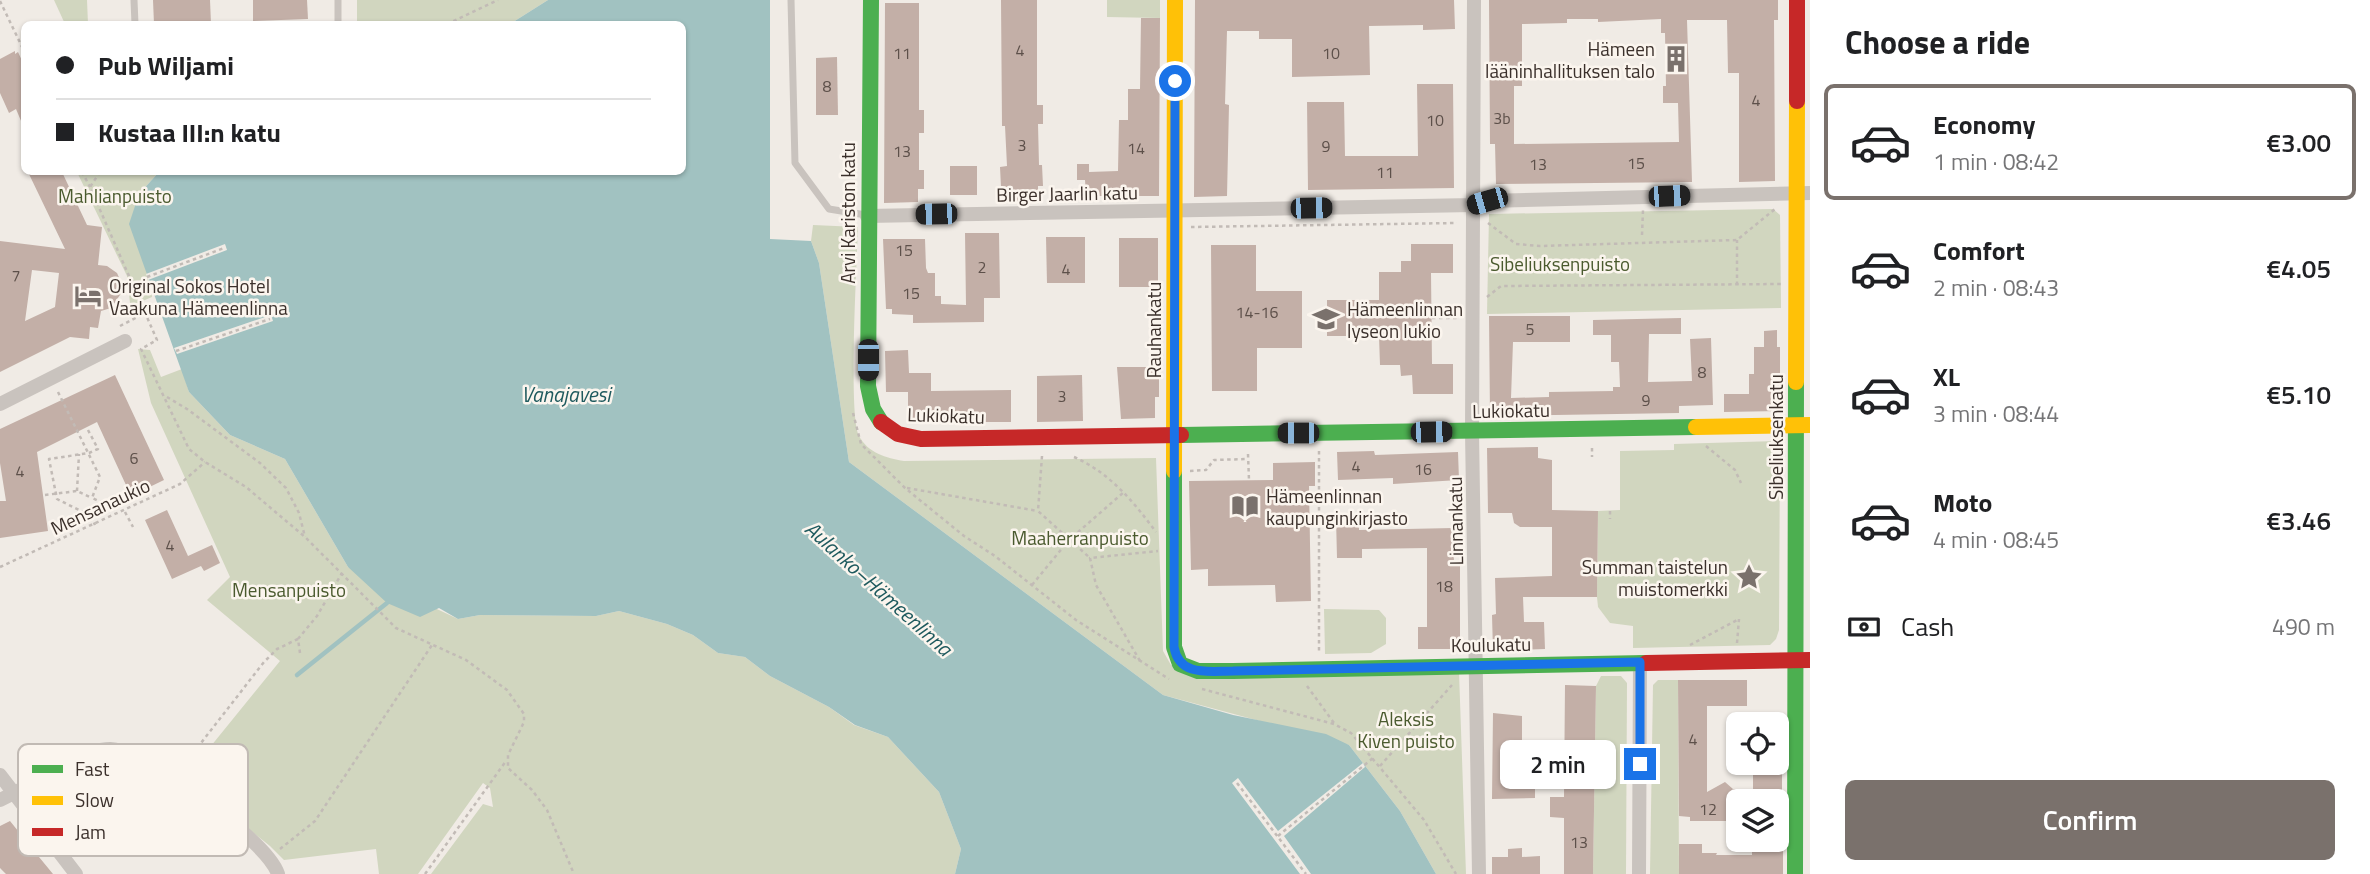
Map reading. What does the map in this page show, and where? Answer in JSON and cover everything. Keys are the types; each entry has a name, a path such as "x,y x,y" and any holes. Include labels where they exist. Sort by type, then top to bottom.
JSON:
{"street":[{"name":"Arvi Kariston katu","path":"871,0 867,215 868,386 874,414 881,424"},
{"name":"Rauhankatu","path":"1175,0 1170,550 1174,647 1177,659"},
{"name":"Linnankatu","path":"1474,0 1472,432 1478,665 1479,874"},
{"name":"Sibeliuksenkatu","path":"1795,874 1802,660 1803,425 1803,193 1797,0"},
{"name":"Birger Jaarlin katu","path":"867,215 1473,205 1487,201 1803,193"},
{"path":"0,404 125,341"},
{"name":"Lukiokatu","path":"881,424 902,437 921,439 1803,425"},
{"name":"Koulukatu","path":"1177,659 1186,667 1198,671 1802,660"},
{"path":"1639,874 1640,662"},
{"path":"0,775 7,797"},
{"path":"248,837 270,858 278,874"},
{"path":"60,856 76,874"}],"lane":[{"path":"134,0 135,21"},
{"path":"338,0 338,21"},
{"name":"Birger Jaarlin katu","path":"791,0 796,163 829,209 867,215"}],"path":[{"path":"453,21 498,0"},
{"path":"0,1 21,45"},
{"path":"84,175 157,340 141,348 189,449 246,487 304,537 373,602 396,628 487,673 521,706 524,722 506,761 425,874"},
{"path":"90,187 98,175"},
{"path":"1184,227 1486,222 1516,243 1540,246 1737,240 1779,206"},
{"path":"1642,235 1643,207"},
{"path":"1737,240 1737,285"},
{"path":"147,277 225,248"},
{"path":"1485,300 1501,286 1783,284"},
{"path":"1432,318 1462,318"},
{"path":"176,352 270,319"},
{"path":"57,389 100,477 92,498"},
{"path":"165,396 260,463 286,488 299,513 304,537"},
{"path":"88,430 98,449 89,453 49,459 57,499 85,513 102,502"},
{"path":"1703,440 1709,450 1735,470 1741,483"},
{"path":"1592,442 1592,457"},
{"path":"1773,484 1774,460 1783,445"},
{"path":"1319,446 1319,658"},
{"path":"1248,447 1249,480"},
{"path":"77,491 79,454"},
{"path":"1069,454 1091,464 1124,492 1170,550"},
{"path":"1187,461 1187,471 1206,470 1214,460 1248,459"},
{"name":"Mensanaukio","path":"0,567 189,479 205,462"},
{"path":"1038,511 1042,463"},
{"path":"905,488 1038,511 1090,558 1097,585 1141,662"},
{"path":"45,495 77,491 102,502 107,508 91,516 95,525"},
{"path":"1032,585 1069,540 1124,492"},
{"path":"125,511 134,527"},
{"path":"1609,511 1610,519"},
{"path":"1090,558 1170,550"},
{"path":"200,744 264,662 277,649 298,639 317,616 342,573"},
{"path":"1680,650 1739,619 1737,650"},
{"path":"298,639 300,653"},
{"path":"270,858 315,821 432,645"},
{"path":"1303,680 1334,724"},
{"path":"1380,766 1455,682"},
{"path":"1278,836 1373,758"},
{"path":"506,761 508,768 547,810 575,874"},
{"path":"1237,783 1306,874"}],"green space":[{"path":"54,0 87,0 88,21 64,21"},
{"path":"357,0 548,0 515,21 357,21"},
{"path":"1107,0 1160,0 1160,18 1107,17"},
{"name":"Mahlianpuisto","path":"78,175 156,175 139,194 152,297 138,303 130,303 127,276"},
{"name":"Sibeliuksenpuisto","path":"1773,209 1780,215 1781,308 1487,314 1489,214"},
{"name":"Maaherranpuisto","path":"813,225 858,227 854,400 859,436 872,451 904,461 1156,458 1163,651 1171,665 1459,672 1466,874 1436,874 1400,811 1349,745 1163,695 849,462 819,263 811,241"},
{"name":"Mensanpuisto","path":"138,349 150,350 161,377 182,369 189,392 230,435 285,459 348,567 458,619 480,615 596,616 619,611 667,624 693,635 718,653 745,657 770,676 829,707 854,725 888,737 939,792 961,849 955,874 431,874 483,804 493,807 490,788 483,783 418,874 379,874 376,849 284,860 248,828 248,744 213,744 280,661 207,600 230,577 151,403"},
{"path":"1777,441 1780,446 1779,630 1776,639 1770,645 1633,648 1633,626 1610,623 1598,607 1597,597 1598,511 1620,510 1620,451 1674,450 1674,444"},
{"path":"1324,609 1379,610 1386,618 1386,644 1371,653 1325,654"},
{"path":"1601,676 1621,676 1627,683 1626,874 1593,874 1596,686"},
{"path":"1658,680 1678,680 1679,874 1650,874 1653,685"}],"water":[{"name":"Vanajavesi","path":"548,0 770,0 770,239 811,241 819,263 849,462 1163,695 1233,715 1326,734 1349,745 1400,811 1436,874 955,874 961,849 939,792 888,737 855,725 829,707 770,676 745,657 718,653 693,635 667,624 619,611 596,616 480,615 458,619 439,608 420,617 387,603 348,567 285,459 230,435 189,392 129,224 139,194 156,175 686,175 686,21 515,21"}],"pier":[{"path":"225,244 227,250 148,280 146,274"},
{"path":"271,315 273,321 177,354 174,348"},
{"path":"1363,763 1365,767 1284,836 1311,874 1300,874 1232,783 1238,778 1278,831"}],"building":[{"path":"153,0 210,0 211,21 154,21"},
{"path":"253,0 307,0 308,19 253,21"},
{"path":"1001,0 1037,0 1037,105 1043,105 1043,124 1038,124 1039,165 1042,165 1043,186 1038,186 1038,201 1006,202 1006,187 1001,187 1000,167 1007,166 1005,126 1002,126"},
{"path":"1195,0 1454,0 1455,29 1423,30 1423,25 1369,26 1370,75 1292,77 1292,39 1259,39 1259,31 1227,31 1227,196 1194,197"},
{"path":"1489,0 1778,0 1778,20 1774,20 1775,181 1739,182 1739,73 1728,73 1727,20 1687,20 1692,182 1496,184 1495,144 1490,144","holes":["1598,19 1598,22 1661,19 1661,33 1665,33 1666,86 1663,86 1663,103 1678,103 1679,142 1514,144 1514,86 1522,86 1522,24"]},
{"path":"885,3 919,3 919,110 924,110 924,133 919,133 919,170 924,170 924,189 918,189 918,202 884,203"},
{"path":"1141,18 1160,18 1159,196 1086,196 1085,180 1077,180 1077,164 1089,164 1089,172 1118,171 1119,120 1128,120 1128,89 1140,89"},
{"path":"15,51 21,58 21,121 16,109 9,113 0,93 0,59"},
{"path":"837,57 838,115 816,115 816,58"},
{"path":"1417,84 1453,84 1454,188 1308,190 1307,102 1344,102 1345,156 1418,156"},
{"path":"950,166 977,166 977,195 950,195"},
{"path":"29,175 63,175 87,225 102,227 98,265 107,266 117,273 121,282 122,292 111,308 101,311 98,328 90,327 89,339 70,337 0,372 0,241 65,249","holes":["32,270 59,273 55,307 25,321"]},
{"path":"965,233 999,233 1000,298 984,298 984,322 913,323 913,315 892,314 892,309 886,309 883,239 925,239 926,268 928,273 935,273 935,296 941,296 941,304 966,305"},
{"path":"1046,237 1085,237 1085,283 1047,283"},
{"path":"1119,238 1158,238 1158,287 1119,287"},
{"path":"1411,244 1453,244 1453,273 1431,273 1432,364 1453,364 1453,394 1413,394 1412,375 1401,376 1400,365 1380,365 1379,336 1327,336 1327,300 1379,300 1379,272 1401,272 1401,261 1411,261"},
{"path":"1211,245 1256,245 1256,291 1302,291 1302,348 1257,348 1257,391 1212,391"},
{"path":"1489,316 1570,316 1570,342 1513,342 1511,398 1549,397 1549,392 1613,391 1613,387 1620,387 1619,362 1611,362 1611,335 1593,335 1593,320 1681,318 1681,334 1649,334 1648,382 1692,381 1690,339 1711,338 1713,405 1679,406 1679,413 1490,416"},
{"path":"1777,330 1777,347 1780,347 1780,411 1724,412 1724,394 1749,394 1749,374 1754,374 1754,347 1764,347 1764,331"},
{"path":"908,350 909,373 931,373 931,391 1011,390 1011,422 908,422 908,392 886,392 885,351"},
{"path":"1117,367 1159,367 1159,397 1155,397 1155,418 1121,419"},
{"path":"115,375 164,480 131,496 97,422 37,452 48,531 0,538 0,501 6,501 0,463 0,429"},
{"path":"1082,375 1083,421 1037,422 1037,376"},
{"path":"1538,447 1538,458 1552,460 1552,510 1598,511 1597,597 1523,597 1524,622 1544,622 1545,649 1493,651 1495,578 1552,576 1552,527 1520,527 1514,523 1512,513 1488,513 1487,448"},
{"path":"1374,451 1375,455 1458,452 1459,480 1393,484 1393,478 1338,480 1337,452"},
{"path":"1315,462 1315,486 1309,486 1311,601 1276,602 1275,585 1208,586 1208,569 1191,570 1189,481 1273,480 1273,463"},
{"path":"167,510 188,556 212,545 220,563 204,571 201,566 172,579 145,520"},
{"path":"1336,518 1359,518 1359,530 1453,528 1454,564 1460,564 1460,649 1418,649 1418,627 1427,627 1427,548 1362,549 1362,558 1337,558"},
{"path":"1678,680 1747,680 1747,706 1707,706 1707,792 1725,782 1733,789 1726,789 1726,821 1690,821 1690,817 1679,816"},
{"path":"1565,685 1596,686 1593,874 1564,874 1564,818 1550,817 1550,797 1564,797"},
{"path":"1493,713 1522,716 1522,784 1535,784 1535,798 1492,799"},
{"path":"1753,775 1782,775 1782,789 1753,789"},
{"path":"10,821 18,831 18,856 38,856 53,874 6,874 0,868 0,826"},
{"path":"1679,844 1702,844 1702,853 1752,855 1752,852 1783,852 1783,874 1679,874"},
{"path":"1522,848 1522,857 1540,856 1540,874 1492,874 1492,857 1508,857 1508,849"}],"waterway":[{"path":"297,675 387,603"}],"traffic: fast":[{"path":"871,0 868,386 873,409 881,422"},
{"path":"1795,874 1796,382"},
{"path":"1181,435 1696,427"},
{"path":"1174,471 1174,647 1180,664 1198,671 1233,671 1646,663"}],"traffic: slow":[{"path":"1174,471 1175,0"},
{"path":"1796,382 1797,101"},
{"path":"1696,427 1810,425"}],"traffic: jam":[{"path":"1797,0 1797,101"},
{"path":"881,422 898,434 921,439 1181,435"},
{"path":"1646,663 1810,660"}],"place":[{"name":"Hämeen lääninhallituksen talo","path":"1676,59"},
{"name":"Original Sokos Hotel Vaakuna Hämeenlinna","path":"88,296"},
{"name":"Hämeenlinnan lyseon lukio","path":"1326,319"},
{"name":"Hämeenlinnan kaupunginkirjasto","path":"1245,506"},
{"name":"Summan taistelun muistomerkki","path":"1749,577"}],"route":[{"path":"1175,81 1174,647 1180,664 1198,671 1233,671 1640,662 1640,764"}],"water label":[{"name":"Aulanko–Hämeenlinna","path":"879,588"}],"park label":[{"name":"Aleksis Kiven puisto","path":"1406,729"}]}
